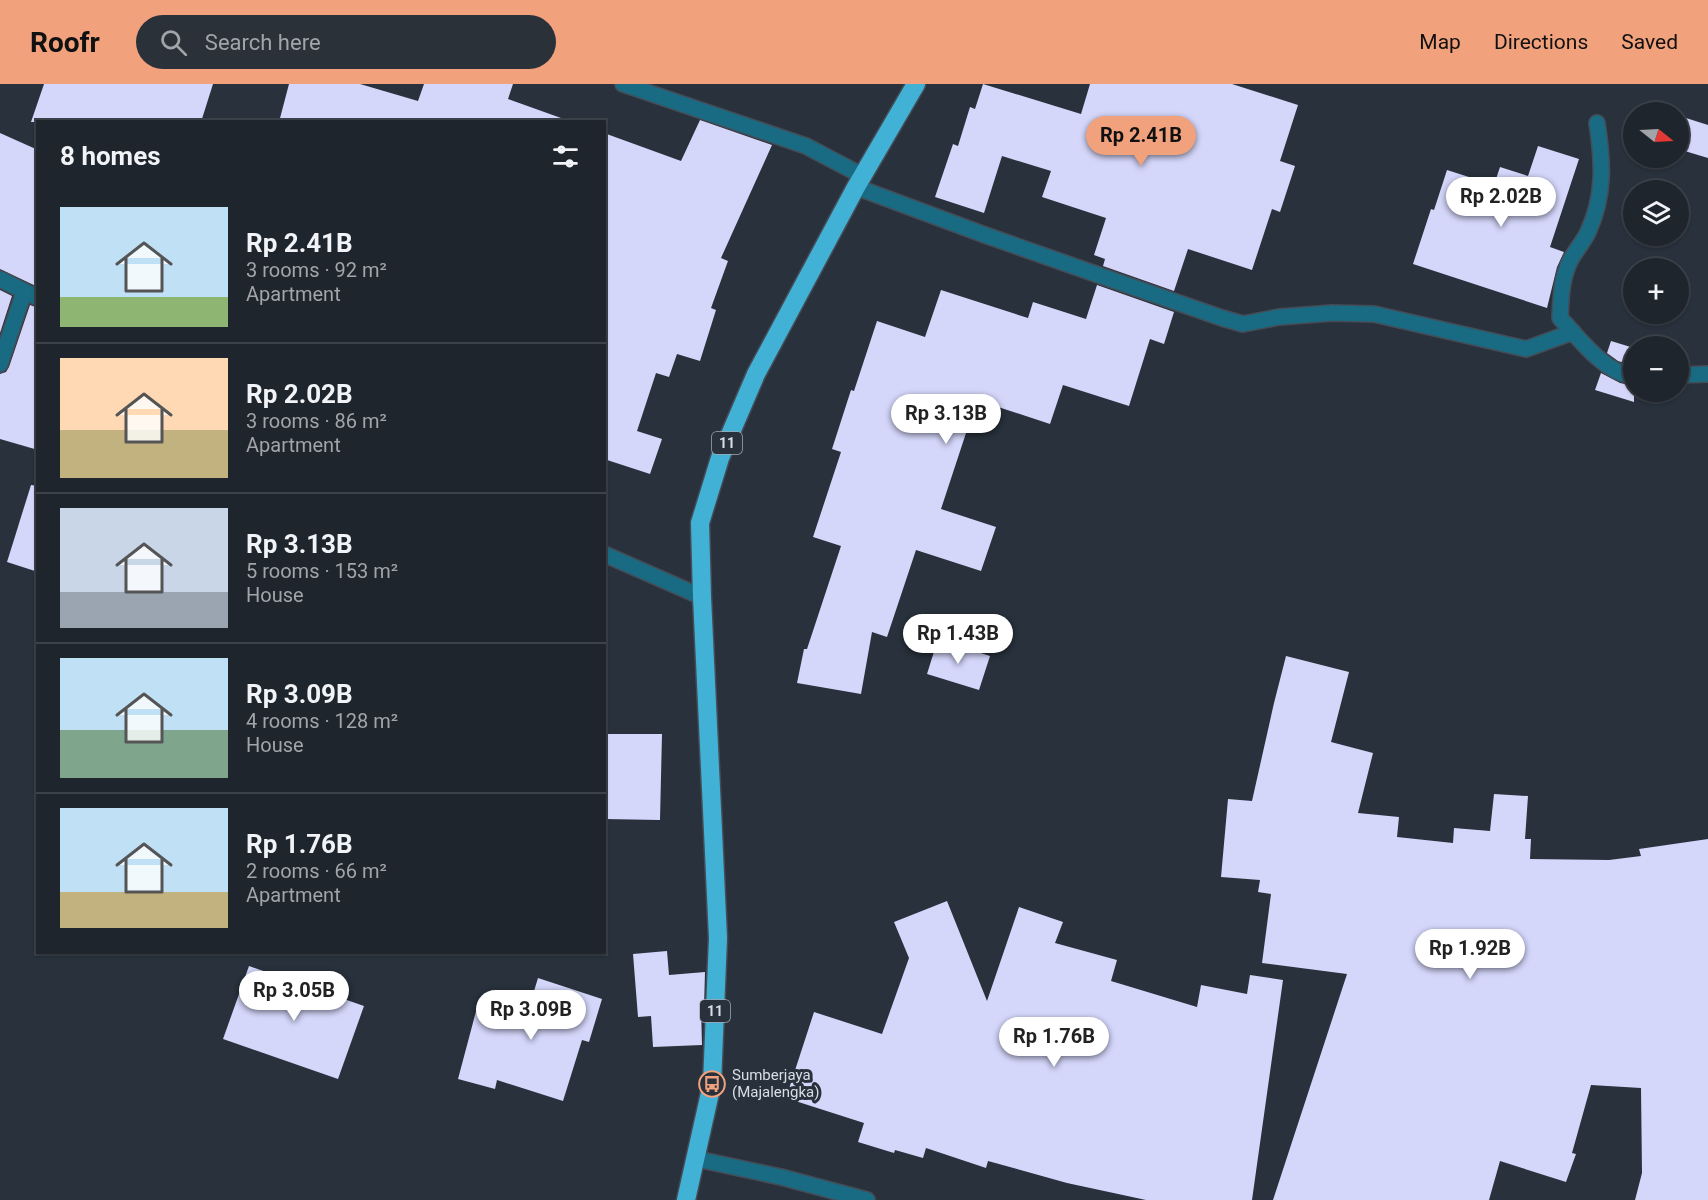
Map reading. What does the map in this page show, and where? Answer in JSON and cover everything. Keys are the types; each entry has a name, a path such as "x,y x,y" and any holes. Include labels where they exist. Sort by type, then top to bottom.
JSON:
{"highway":[{"name":"11","path":"686,1200 712,1084 718,938 700,523 720,458 756,374 859,181 916,84"}],"street":[{"path":"623,84 806,146 859,181 985,235 1243,324 1279,317 1332,313 1374,314 1526,349 1574,332"},
{"path":"1597,123 1601,153 1601,194 1588,233 1569,262 1561,287 1560,318 1612,370 1623,373"},
{"path":"0,279 31,295 0,364"},
{"path":"1689,375 1708,374"},
{"path":"606,555 702,597"},
{"path":"697,1159 781,1177 867,1200"}],"building":[{"path":"44,84 213,84 202,120 36,120 36,122 31,122"},
{"path":"289,84 360,84 418,101 424,84 513,84 508,99 561,118 560,120 280,120"},
{"path":"983,84 1081,114 1090,84 1232,84 1298,105 1280,161 1295,166 1280,212 1272,209 1252,270 1188,249 1174,291 1103,266 1105,259 1094,255 1106,218 1042,197 1051,171 1002,156 984,213 935,197 953,144 958,146 970,107 975,109"},
{"path":"1689,119 1708,125 1708,158 1689,152"},
{"path":"700,120 772,145 721,258 728,261 711,308 716,310 700,361 677,354 669,377 656,373 637,431 662,439 650,474 606,460 606,134 681,161"},
{"path":"0,133 36,149 36,286 0,269"},
{"path":"1538,146 1579,159 1550,247 1564,252 1557,267 1547,308 1413,264 1447,170 1494,185 1500,167 1528,176"},
{"path":"1097,285 1174,312 1164,344 1150,339 1129,406 1063,385 1050,424 989,404 980,431 968,427 941,509 996,527 981,571 916,550 887,637 872,632 861,694 797,683 804,649 807,649 841,546 813,537 841,452 832,449 877,321 925,337 941,290 1028,318 1033,302 1086,319"},
{"path":"0,290 12,296 0,333"},
{"path":"30,305 36,307 36,449 0,439 0,374 6,372"},
{"path":"1611,341 1623,345 1623,363 1618,361 1607,353"},
{"path":"1601,373 1623,384 1623,399 1595,390"},
{"path":"31,485 36,486 36,571 7,562"},
{"path":"938,639 990,656 979,690 927,674"},
{"path":"1286,656 1349,672 1331,742 1373,753 1358,813 1399,817 1397,837 1453,843 1454,828 1490,831 1494,794 1528,796 1525,839 1531,839 1530,859 1609,860 1641,856 1639,849 1708,839 1708,1200 1635,1200 1642,1173 1641,1088 1591,1085 1572,1153 1576,1154 1566,1182 1500,1161 1489,1200 1273,1200 1347,974 1262,963 1271,894 1258,892 1260,880 1221,877 1228,799 1252,801"},
{"path":"606,734 662,734 660,820 606,819"},
{"path":"947,901 987,1001 1019,907 1063,922 1055,943 1117,960 1111,981 1197,1007 1201,985 1247,994 1250,975 1283,980 1252,1200 1146,1200 1067,1183 988,1161 986,1168 926,1148 923,1158 895,1150 894,1153 858,1142 864,1123 786,1098 814,1012 882,1034 909,958 894,922"},
{"path":"667,951 669,975 705,972 704,1007 701,1007 702,1045 653,1047 651,1016 638,1017 633,954"},
{"path":"249,966 364,1006 338,1079 223,1039"},
{"path":"538,978 602,999 589,1042 582,1040 563,1101 497,1080 495,1089 458,1079 479,1000 527,1014"}],"place":[{"name":"Sumberjaya (Majalengka)","path":"712,1084"}]}
